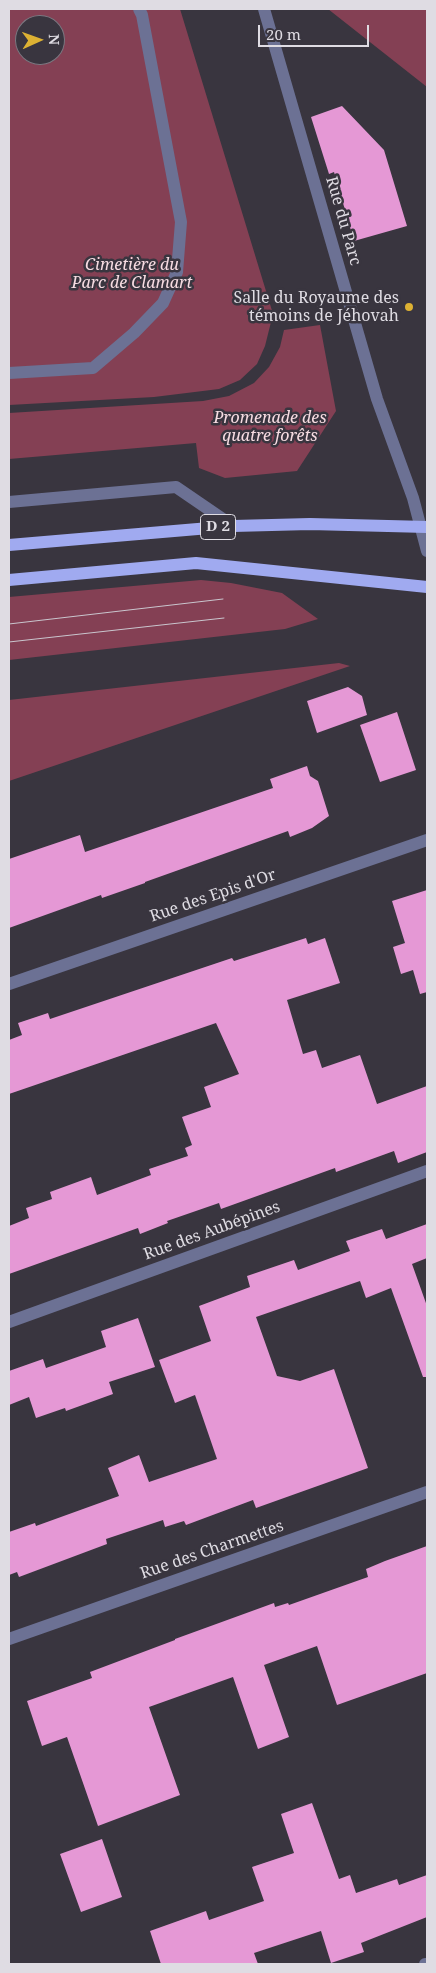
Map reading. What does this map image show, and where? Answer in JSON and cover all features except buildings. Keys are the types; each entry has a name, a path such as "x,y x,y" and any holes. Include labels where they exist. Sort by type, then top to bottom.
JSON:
{"main road":[{"name":"D 2","path":"9,545 233,526 310,524 424,527"},
{"name":"D 2","path":"9,580 196,563 427,587"}],"street":[{"path":"9,373 93,368 134,333 163,303 177,272 181,222 142,15 138,9"},
{"name":"Rue du Parc","path":"264,9 377,399 424,527 427,551"},
{"path":"9,502 176,487 233,526"},
{"name":"Rue des Epis d'Or","path":"9,984 427,840"},
{"name":"Rue des Aubépines","path":"9,1322 427,1171"},
{"name":"Rue des Charmettes","path":"9,1639 427,1492"}],"green space":[{"name":"Cimetière du Parc de Clamart","path":"9,9 180,9 273,314 265,346 257,364 240,380 219,389 154,397 9,405"},
{"path":"328,9 427,9 427,87"},
{"name":"Promenade des quatre forêts","path":"320,325 336,411 297,471 225,478 199,468 196,443 9,459 9,413 203,401 229,396 254,383 269,367 280,347 284,330"},
{"path":"201,580 231,583 282,593 318,619 285,629 9,660 9,597"},
{"path":"339,663 350,666 9,781 9,700"}],"tram line":[{"path":"9,624 223,599"},
{"path":"9,642 224,618"}],"place":[{"name":"Salle du Royaume des témoins de Jéhovah","path":"409,307"}]}
